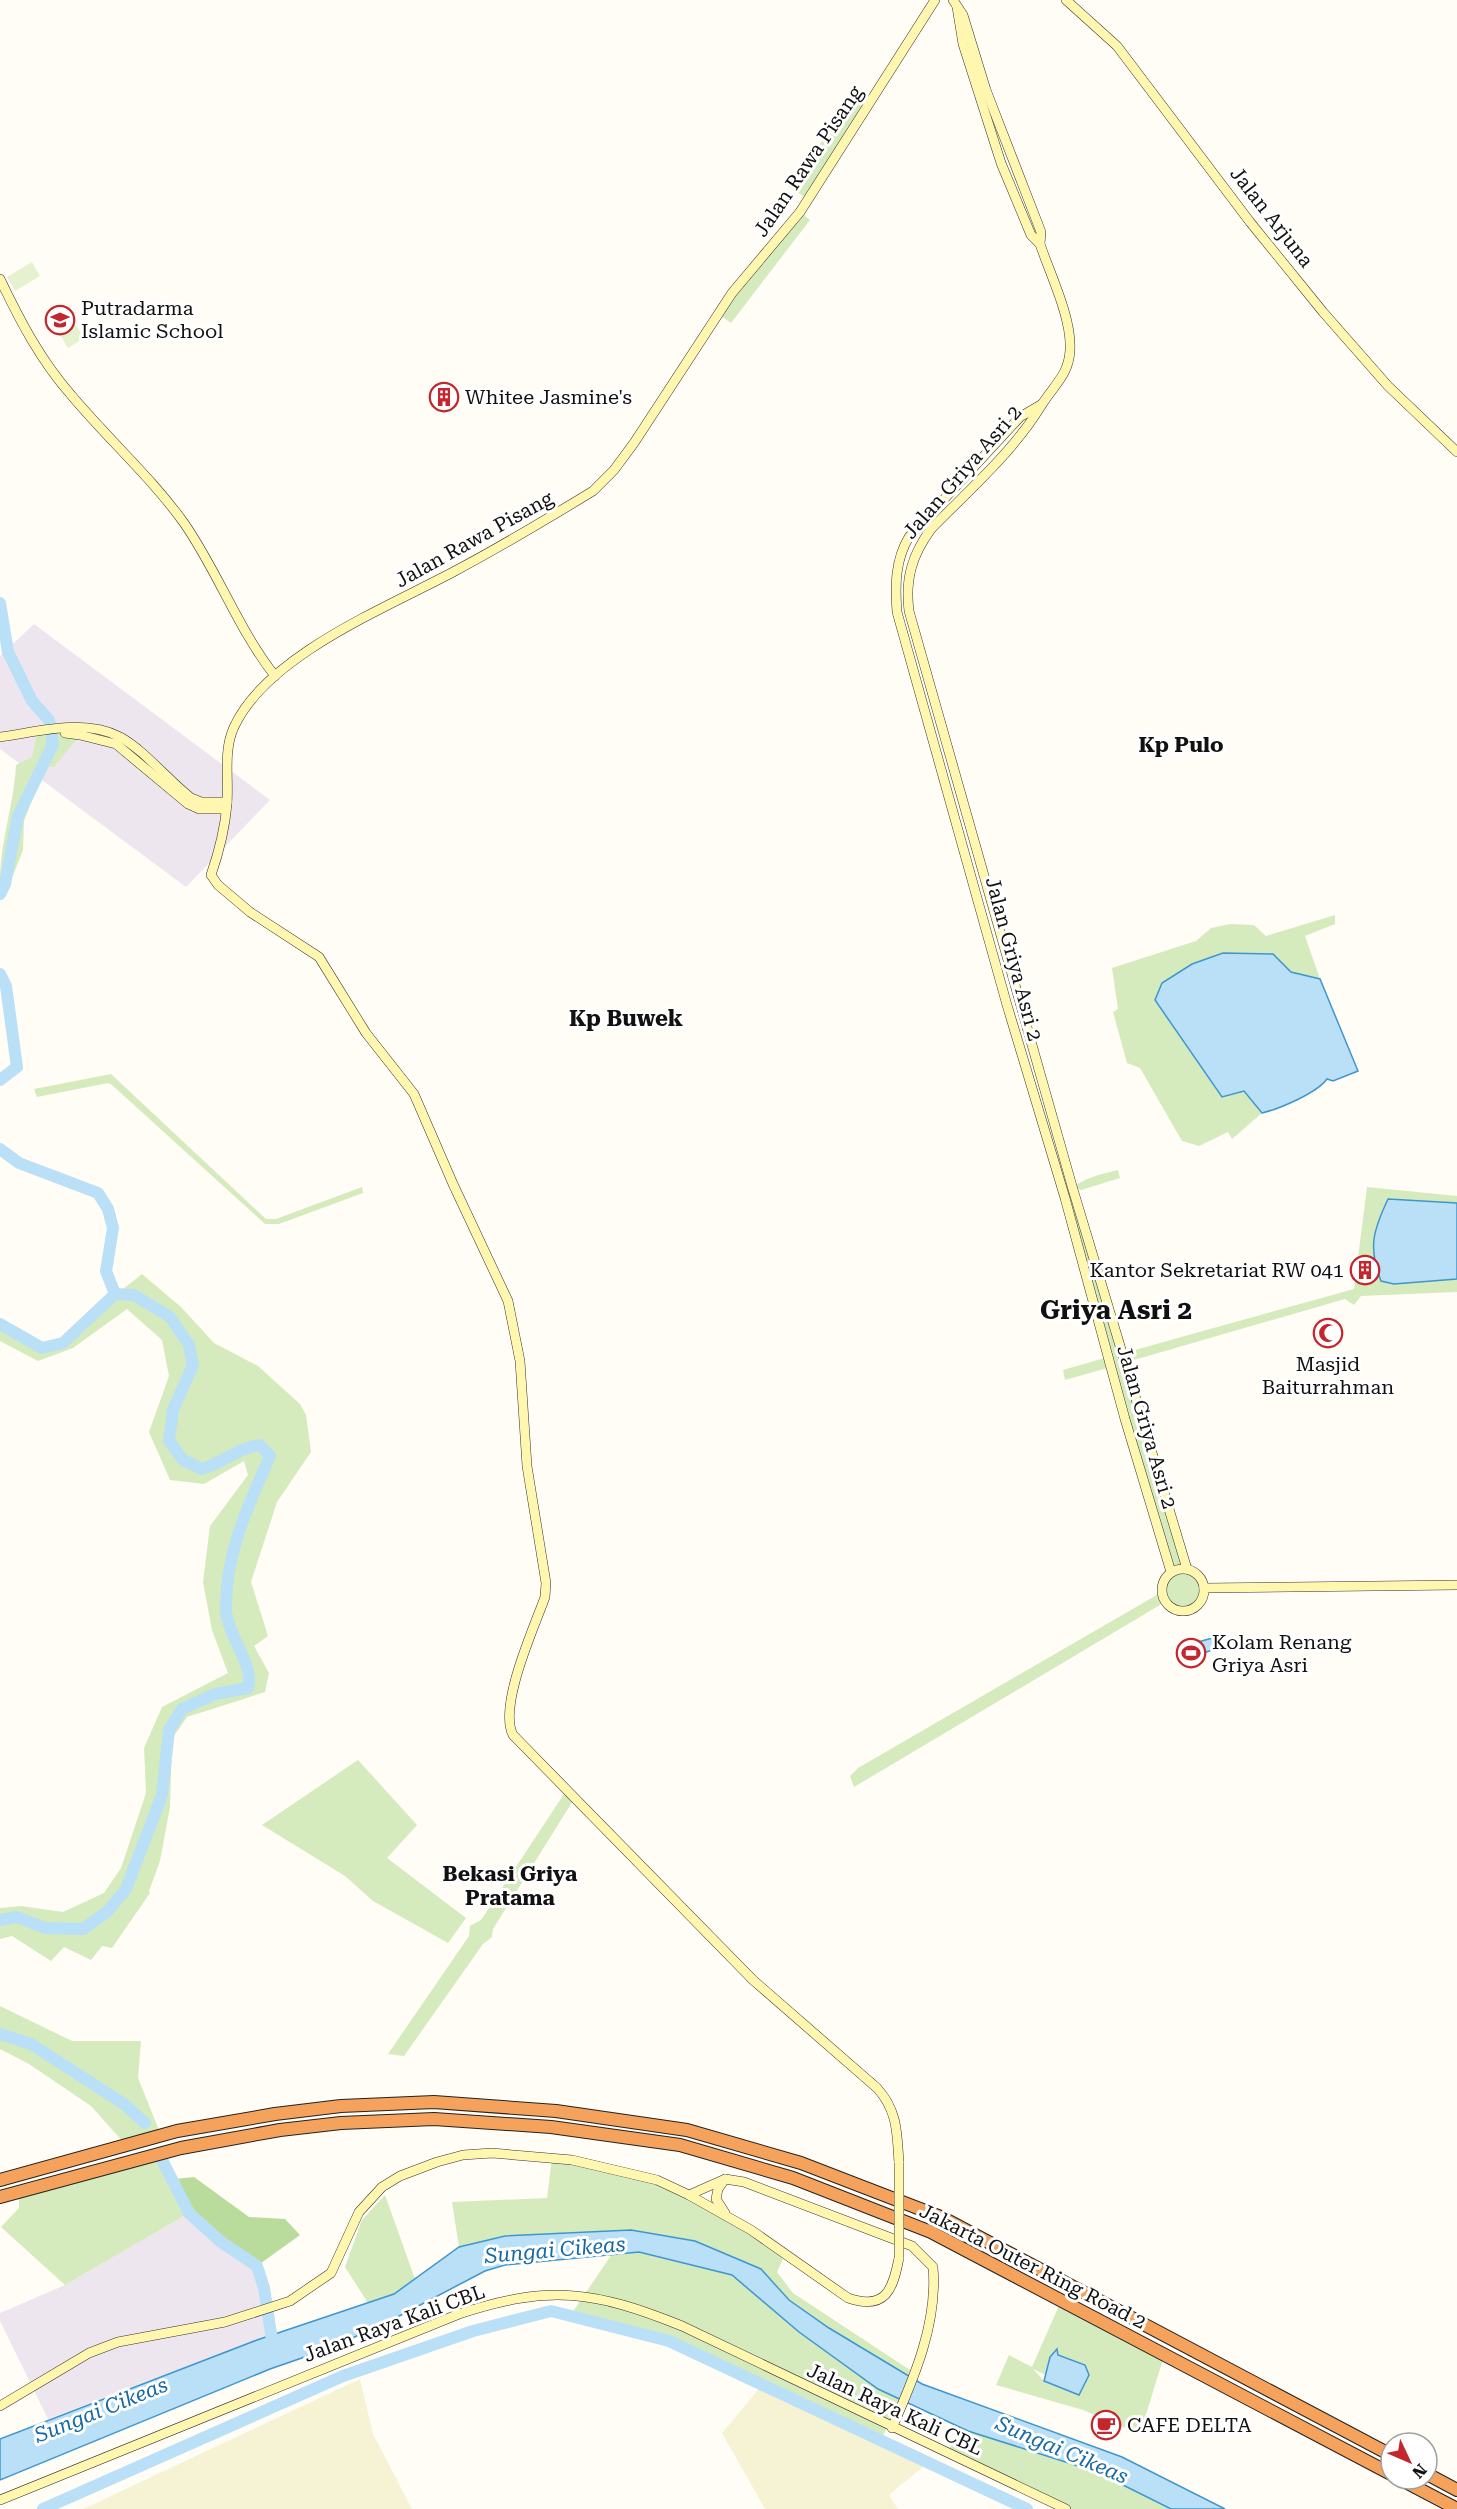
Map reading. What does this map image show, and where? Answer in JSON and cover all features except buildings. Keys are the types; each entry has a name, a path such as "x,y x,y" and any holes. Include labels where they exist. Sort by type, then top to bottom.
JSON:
{"highway":[{"name":"Jakarta Outer Ring Road 2","path":"3,2179 177,2131 275,2114 333,2107 434,2102 556,2111 687,2130 801,2163 941,2217 1379,2449"},
{"name":"Jakarta Outer Ring Road 2","path":"3,2196 181,2148 279,2130 341,2123 434,2119 551,2127 680,2145 793,2178 931,2232 1379,2468"},
{"path":"1439,2480 1457,2490"},
{"path":"1423,2491 1457,2509"}],"street":[{"name":"Jalan Rawa Pisang","path":"728,2216 848,2298 859,2302 879,2300 894,2284 899,2258 899,2163 896,2118 892,2107 878,2088 753,1980 513,1735 508,1722 512,1701 545,1597 546,1583 527,1466 520,1361 508,1301 414,1094 366,1033 319,957 250,912 218,885 211,875 227,806 227,753 234,728 247,708 275,676 328,639 491,552 601,484 634,443 732,293 800,212 935,0"},
{"name":"Jalan Arjuna","path":"1066,0 1117,46 1250,222 1350,343 1388,386 1457,452"},
{"name":"Jalan Griya Asri 2","path":"955,3 961,36 982,91 1005,173 1031,236 1040,244 1067,325 1070,348 1061,380 1042,404 1029,427 931,529 919,545 909,571 908,604 1072,1186 1187,1569"},
{"path":"0,279 31,341 54,374 183,521 201,549 250,641 275,676"},
{"name":"Jalan Griya Asri 2","path":"1042,404 1020,417 909,537 899,559 897,612 979,896 1007,1005 1065,1198 1125,1419 1171,1572"},
{"path":"0,737 64,731 116,744 182,800 200,806 227,806"},
{"path":"0,742 37,733"},
{"path":"1187,1569 1199,1576 1204,1588 1203,1595 1196,1606 1190,1610 1176,1610 1165,1601 1162,1592 1163,1582 1171,1572 1187,1569"},
{"path":"1204,1588 1457,1585"},
{"path":"0,2406 88,2353 118,2342 250,2316 290,2301 332,2273 360,2212 382,2187 400,2176 448,2158 492,2153 572,2160 657,2180 728,2216"},
{"path":"689,2195 725,2179 744,2182 912,2246 933,2267 935,2292 915,2376 892,2428"},
{"path":"725,2179 718,2189 716,2199 728,2216"},
{"name":"Jalan Raya Kali CBL","path":"0,2500 388,2341 475,2309 534,2295 578,2296 626,2304 682,2326 1065,2509"}],"shaded area":[{"path":"34,624 270,800 186,887 0,749 0,656"},
{"path":"189,2213 221,2242 257,2266 264,2290 271,2335 48,2419 0,2321 0,2313 65,2285"},
{"path":"360,2379 373,2434 412,2509 83,2509"},
{"path":"762,2385 929,2462 889,2495 898,2509 765,2509 722,2433"}],"green space":[{"path":"860,92 871,100 808,199 787,186"},
{"path":"800,212 810,220 731,323 718,314"},
{"path":"32,262 40,276 15,291 7,277"},
{"path":"68,313 84,338 68,348 53,323"},
{"path":"64,733 80,735 54,767 45,766 24,821 23,850 8,888 0,882 16,765 32,757 37,735"},
{"path":"1335,915 1335,924 1305,936 1320,979 1291,972 1272,954 1244,1091 1262,1113 1232,1139 1228,1132 1199,1146 1182,1141 1140,1068 1127,1063 1113,1012 1118,1009 1112,968 1196,941 1211,928 1230,924 1254,925 1266,936"},
{"path":"111,1074 266,1219 276,1219 362,1187 363,1193 279,1224 265,1224 112,1085 108,1083 37,1097 34,1089"},
{"path":"1118,1170 1120,1178 1081,1190 1075,1187 1095,1176"},
{"path":"1367,1187 1457,1196 1457,1292 1361,1296 1354,1305 1345,1299 1127,1362 1187,1569 1198,1576 1203,1584 1204,1593 1200,1601 1194,1608 1185,1611 1176,1609 1165,1602 854,1787 850,1776 858,1768 1162,1592 1163,1582 1171,1572 1111,1367 1065,1380 1063,1370 1108,1357 1065,1198 1074,1188 1124,1353 1354,1289"},
{"path":"142,1274 181,1307 214,1343 258,1366 300,1404 306,1415 311,1452 277,1502 251,1582 268,1636 254,1646 269,1673 265,1692 187,1717 172,1739 170,1807 160,1861 150,1893 112,1948 102,1946 91,1960 64,1947 51,1961 12,1936 0,1939 0,1908 21,1906 63,1912 104,1893 121,1868 146,1793 144,1748 162,1707 228,1673 212,1630 203,1582 210,1526 248,1475 244,1461 204,1484 170,1480 149,1432 169,1376 162,1340 127,1309 73,1348 38,1361 0,1341 0,1325 42,1348 63,1343 85,1319"},
{"path":"358,1760 417,1825 387,1858 466,1918 448,1943 373,1901 345,1876 262,1825"},
{"path":"566,1791 574,1799 493,1929 492,1937 483,1944 404,2056 388,2054 469,1936 470,1926 481,1920"},
{"path":"0,2006 72,2041 141,2041 138,2078 161,2135 126,2145 91,2106 29,2064 0,2049"},
{"path":"159,2154 189,2213 65,2285 1,2227 19,2208 19,2192"},
{"path":"552,2158 647,2177 751,2230 783,2259 777,2272 793,2293 913,2372 911,2377 829,2328 789,2300 761,2269 631,2230 505,2236 459,2247 452,2202 547,2198"},
{"path":"194,2177 249,2217 285,2219 300,2235 257,2266 221,2242 189,2213 174,2179"},
{"path":"385,2195 415,2279 394,2294 368,2303 345,2267 362,2220"},
{"path":"639,2252 732,2275 900,2399 881,2440 681,2346 628,2325 572,2313 612,2254"},
{"path":"1061,2301 1164,2356 1140,2434 1083,2410 996,2385 1009,2355 1032,2367","holes":["1058,2355 1085,2365 1044,2381 1033,2369 1046,2375"]},
{"path":"968,2431 1097,2472 1170,2509 1063,2509 945,2452"}],"water":[{"path":"1223,953 1273,954 1291,972 1320,979 1358,1071 1333,1081 1327,1079 1307,1095 1262,1113 1244,1091 1222,1097 1155,1000 1162,983 1192,964"},
{"path":"1388,1199 1457,1203 1457,1279 1394,1284 1381,1281 1374,1258 1374,1239"},
{"name":"Kolam Renang Griya Asri","path":"1216,1637 1219,1648 1184,1659 1180,1647"},
{"name":"Sungai Cikeas","path":"631,2230 695,2241 761,2269 789,2300 829,2328 922,2384 1122,2457 1225,2509 1171,2509 1097,2472 968,2431 878,2389 799,2332 732,2275 639,2252 505,2265 485,2271 384,2324 325,2350 270,2369 0,2480 0,2439 257,2340 394,2294 459,2247 505,2236"},
{"path":"1057,2349 1058,2355 1085,2365 1089,2375 1079,2395 1044,2381 1050,2357"}],"waterway":[{"path":"0,603 8,652 32,701 49,720 53,744 18,816 5,884 0,894"},
{"path":"0,974 6,986 17,1067 0,1080"},
{"path":"0,1149 19,1163 98,1193 108,1209 113,1228 106,1271 115,1294 134,1295 170,1317 189,1345 193,1365 173,1410 169,1441 183,1460 202,1469 246,1448 260,1445 270,1456 239,1531 229,1569 227,1589 228,1620 248,1670 248,1688 215,1694 182,1709 169,1730 162,1795 126,1889 107,1912 83,1929 45,1928 17,1917 0,1920"},
{"path":"0,1324 42,1348 63,1343 115,1294"},
{"path":"0,2034 31,2044 124,2104 145,2123"},
{"path":"159,2154 189,2213 221,2242 257,2266 264,2288 272,2340"},
{"path":"43,2509 343,2376 473,2331 551,2311 669,2341 1027,2509"}],"place":[{"name":"Putradarma Islamic School","path":"60,320"},
{"name":"Whitee Jasmine's","path":"444,397"},
{"name":"Kantor Sekretariat RW 041","path":"1365,1270"},
{"name":"Masjid Baiturrahman","path":"1328,1333"},
{"name":"Kolam Renang Griya Asri","path":"1191,1653"},
{"name":"CAFE DELTA","path":"1106,2425"}],"district":[{"name":"Kp Pulo","path":"1181,745"},
{"name":"Kp Buwek","path":"626,1018"},
{"name":"Griya Asri 2","path":"1116,1310"},
{"name":"Bekasi Griya Pratama","path":"510,1886"}]}
